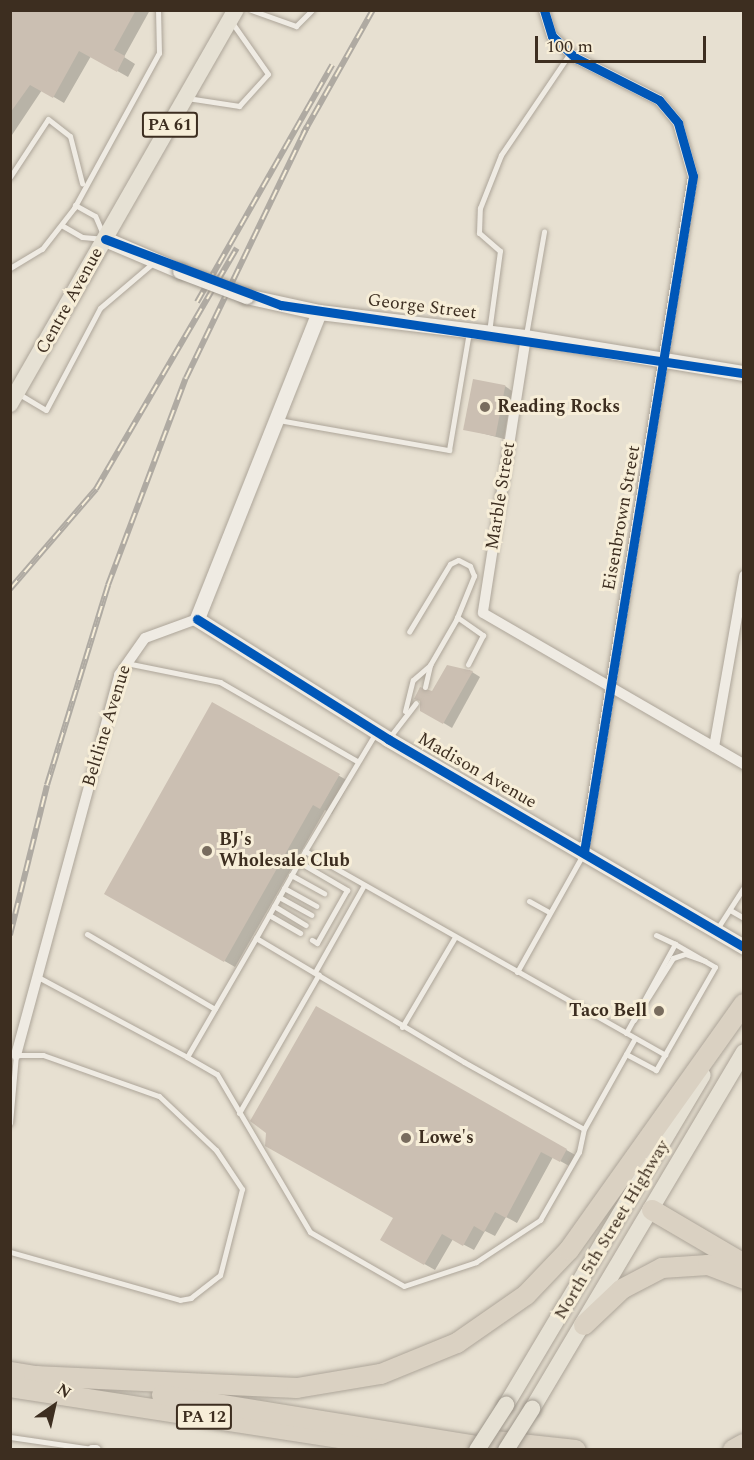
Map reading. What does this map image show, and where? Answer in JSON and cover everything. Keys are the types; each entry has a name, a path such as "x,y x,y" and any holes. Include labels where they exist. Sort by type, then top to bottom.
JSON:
{"highway":[{"path":"34,1376 297,1388 362,1379 440,1352 509,1309 556,1266 744,1006"},
{"path":"652,1210 744,1264"},
{"path":"584,1325 622,1289 662,1268 708,1265 744,1279"},
{"name":"PA 12","path":"10,1372 504,1449"},
{"name":"PA 12","path":"10,1387 417,1449"},
{"path":"441,1438 575,1449"},
{"path":"733,1449 744,1444"}],"main road":[{"name":"Centre Avenue","path":"14,399 233,16"},
{"name":"North 5th Street Highway","path":"477,1449 626,1207 744,1006"},
{"name":"North 5th Street Highway","path":"504,1449 532,1409 584,1325 744,1052"},
{"path":"626,1207 652,1210"}],"street":[{"path":"544,10 552,36 570,53"},
{"name":"Eisenbrown Street","path":"570,53 659,100 685,139 693,190 584,852"},
{"name":"George Street","path":"105,239 246,296 320,312 526,337 744,373"},
{"path":"197,619 320,312"},
{"name":"Marble Street","path":"526,337 483,613 610,687"},
{"path":"714,747 744,576"},
{"name":"Beltline Avenue","path":"16,1055 124,663 145,638 197,619"},
{"name":"Madison Avenue","path":"197,619 382,735 744,947"},
{"path":"610,687 744,764"}],"lane":[{"path":"10,268 42,249 63,226 75,205 82,185 156,59 162,40 158,10"},
{"path":"251,10 296,26 312,10"},
{"path":"186,98 239,106 268,74 233,16"},
{"path":"489,332 500,251 478,233 480,208 501,154 570,53"},
{"path":"10,177 48,119 70,136 82,185"},
{"path":"63,226 82,237 105,239 95,216 75,205"},
{"name":"Marble Street","path":"526,337 544,232"},
{"path":"14,399 46,410 99,308 155,261"},
{"path":"276,420 449,450 470,330"},
{"path":"405,711 405,695 430,665 457,617 474,576 470,566 458,560 445,570 409,632"},
{"path":"457,617 483,634 468,664"},
{"path":"124,663 220,681 357,761"},
{"path":"425,687 430,665"},
{"path":"187,1057 357,761 405,711 416,703"},
{"path":"305,851 665,1055"},
{"path":"517,972 584,852"},
{"path":"299,862 347,890 330,914 317,943 312,940"},
{"path":"291,875 324,893"},
{"path":"239,1113 364,885"},
{"path":"716,931 744,887"},
{"path":"284,888 316,906"},
{"path":"279,897 311,915"},
{"path":"530,901 549,912"},
{"path":"337,904 348,914"},
{"path":"274,906 306,924"},
{"path":"730,910 744,918"},
{"path":"268,915 300,933"},
{"path":"87,934 215,1009"},
{"path":"626,1054 656,1070 715,967 656,935"},
{"path":"402,1027 455,937"},
{"path":"256,938 317,973 402,1027 584,1129"},
{"path":"626,1033 675,944"},
{"path":"630,1025 673,958 685,954 705,961"},
{"path":"36,976 217,1074 310,1232 404,1286 476,1262 540,1220 579,1152 584,1129 635,1038"},
{"path":"10,1123 16,1055 43,1055 159,1096 216,1150 242,1195 220,1275 191,1298 170,1297 10,1252"},
{"path":"10,1437 93,1449"}],"building":[{"path":"10,10 136,10 114,50 125,56 117,72 79,51 53,98 30,85 10,113"},
{"name":"Reading Rocks","path":"473,379 505,385 495,436 463,430"},
{"path":"447,665 473,671 443,724 420,711 420,701 414,699 420,687 432,691"},
{"name":"BJ's Wholesale Club","path":"212,702 340,774 320,809 313,805 224,962 104,894"},
{"name":"Lowe's","path":"316,1006 567,1149 560,1162 541,1152 506,1218 495,1212 484,1232 474,1226 463,1246 442,1234 424,1265 380,1240 393,1218 265,1146 266,1133 250,1121"}],"railway":[{"path":"303,134 373,10"},
{"path":"197,302 332,65"},
{"path":"10,935 47,785 108,585 186,378 307,127"},
{"path":"10,589 96,489 237,248"}],"cycle path":[{"path":"544,10 552,36 576,58 659,100 678,123 693,176 584,852"},
{"path":"105,239 281,305 744,373"},
{"path":"197,619 388,739 744,947"}],"place":[{"name":"Reading Rocks","path":"485,407"},
{"name":"BJ's Wholesale Club","path":"207,851"},
{"name":"Taco Bell","path":"659,1011"},
{"name":"Lowe's","path":"406,1138"}]}
